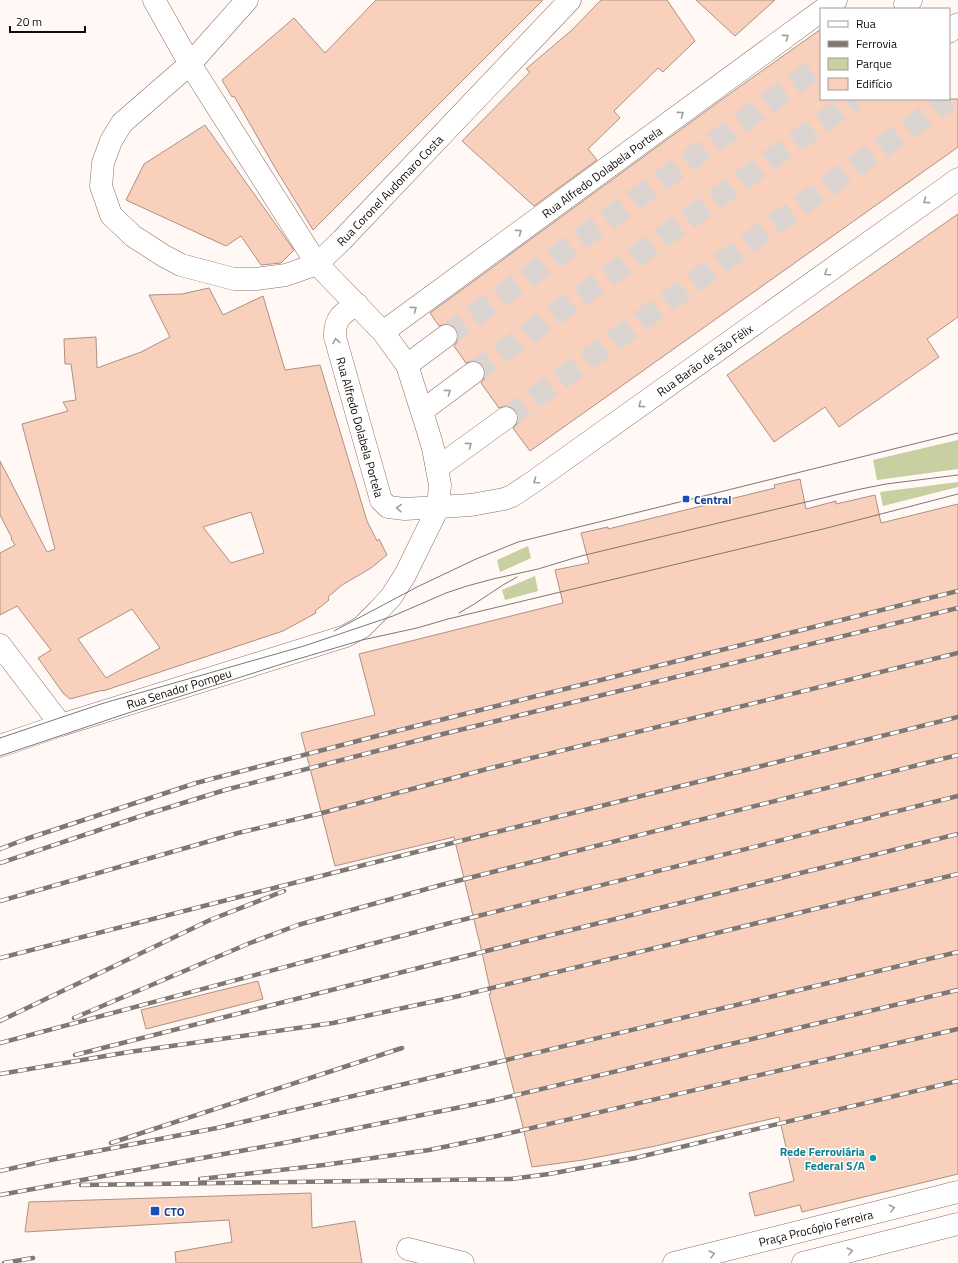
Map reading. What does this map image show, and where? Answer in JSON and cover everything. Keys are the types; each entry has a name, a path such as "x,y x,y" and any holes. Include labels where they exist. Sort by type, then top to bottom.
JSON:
{"street":[{"path":"154,0 190,64 317,264 383,332 407,365 433,448 440,485 438,508"},
{"name":"Rua Coronel Audomaro Costa","path":"247,0 190,64 122,123 111,141 103,163 101,186 111,215 133,236 164,256 181,264 234,279 256,279 286,275 317,264 342,240 570,0"},
{"path":"825,8 836,0"},
{"name":"Rua Alfredo Dolabela Portela","path":"383,332 820,12"},
{"path":"950,31 958,24"},
{"name":"Rua Barão de São Félix","path":"438,508 492,502 504,499 520,491 958,179"},
{"name":"Rua Alfredo Dolabela Portela","path":"357,304 344,312 338,319 335,329 335,337 381,500 388,507 394,508 438,508"},
{"path":"407,365 446,336"},
{"path":"422,411 473,373"},
{"path":"437,468 506,418"},
{"name":"Rua Senador Pompeu","path":"0,746 61,725 346,636 358,629 384,605 405,575 438,508"},
{"path":"0,645 61,725"},
{"name":"Praça Procópio Ferreira","path":"674,1263 958,1192"},
{"path":"802,1263 958,1224"},
{"path":"408,1249 463,1263"}],"green space":[{"path":"958,440 958,469 877,480 873,460"},
{"path":"958,482 958,487 883,506 880,492"},
{"path":"528,546 531,558 500,572 497,560"},
{"path":"535,576 538,591 505,600 502,590"}],"building":[{"path":"376,0 543,0 313,230 234,96 232,97 222,80 294,18 325,53"},
{"path":"601,0 667,0 695,41 663,72 658,68 614,111 620,118 588,149 597,160 534,206 462,141 530,72 526,69 572,30"},
{"path":"696,0 775,0 735,36"},
{"path":"820,30 820,100 958,99 958,147 530,451 513,428 518,423 516,411 511,406 499,408 481,383 485,378 483,366 478,361 466,363 454,346 458,341 456,329 451,324 439,326 430,313 721,100"},
{"path":"205,125 294,250 281,263 261,265 241,236 226,246 126,200 144,164"},
{"path":"958,214 958,317 927,339 939,357 839,427 825,407 774,442 727,375"},
{"path":"209,288 223,315 263,296 285,370 320,365 367,521 377,541 379,539 387,555 371,568 342,585 328,597 329,600 315,611 316,613 283,631 103,691 70,699 63,693 38,658 51,650 17,606 0,615 0,553 15,545 0,515 0,461 47,552 55,549 22,424 68,411 63,402 76,400 71,364 65,364 64,339 96,337 97,368 141,352 170,337 149,295 182,294","holes":["251,512 264,553 231,563 203,527","132,609 160,648 106,678 78,639"]},
{"path":"800,479 806,509 836,501 836,504 875,495 881,523 958,504 958,1174 802,1212 800,1205 755,1216 749,1193 794,1181 779,1117 651,1147 583,1160 532,1167 489,994 491,993 483,957 454,837 335,866 301,733 375,715 359,654 563,603 555,570 589,563 581,533 608,527 608,529 775,488 774,485"},
{"path":"258,981 263,999 146,1029 141,1010"},
{"path":"311,1193 312,1228 355,1221 362,1263 176,1263 175,1252 232,1242 229,1220 25,1232 29,1202"}],"tunnel":[{"path":"446,336 820,66"},
{"path":"473,373 854,100"},
{"path":"506,418 948,100"}],"tram line":[{"path":"334,631 419,586 476,559 518,542 958,433"},
{"path":"0,738 104,703 304,646 393,616 446,593 467,586 538,569 581,556 856,490 886,484 958,475"},
{"path":"0,756 128,713 362,640 417,628 448,619 823,529 958,494"},
{"path":"459,613 517,577"}],"railway":[{"path":"0,849 196,783 396,731 958,591"},
{"path":"0,863 144,815 225,790 439,735 958,608"},
{"path":"0,901 238,833 322,813 487,769 958,653"},
{"path":"0,958 364,865 958,717"},
{"path":"74,1018 250,943 298,925 441,885 958,755"},
{"path":"0,1043 450,923 958,796"},
{"path":"75,1055 958,834"},
{"path":"0,1074 129,1052 333,1023 459,996 958,874"},
{"path":"0,1021 210,920 284,891"},
{"path":"40,1162 217,1128 958,952"},
{"path":"0,1195 284,1143 491,1101 958,990"},
{"path":"200,1179 324,1165 429,1150 497,1136 958,1029"},
{"path":"111,1143 402,1048"},
{"path":"81,1185 511,1179 549,1174 635,1158 958,1081"},
{"path":"0,1171 45,1161"},
{"path":"4,1263 33,1258"}],"place":[{"name":"Central","path":"686,499"},
{"name":"Rede Ferroviária Federal S/A","path":"873,1158"},
{"name":"CTO","path":"155,1211"}]}
